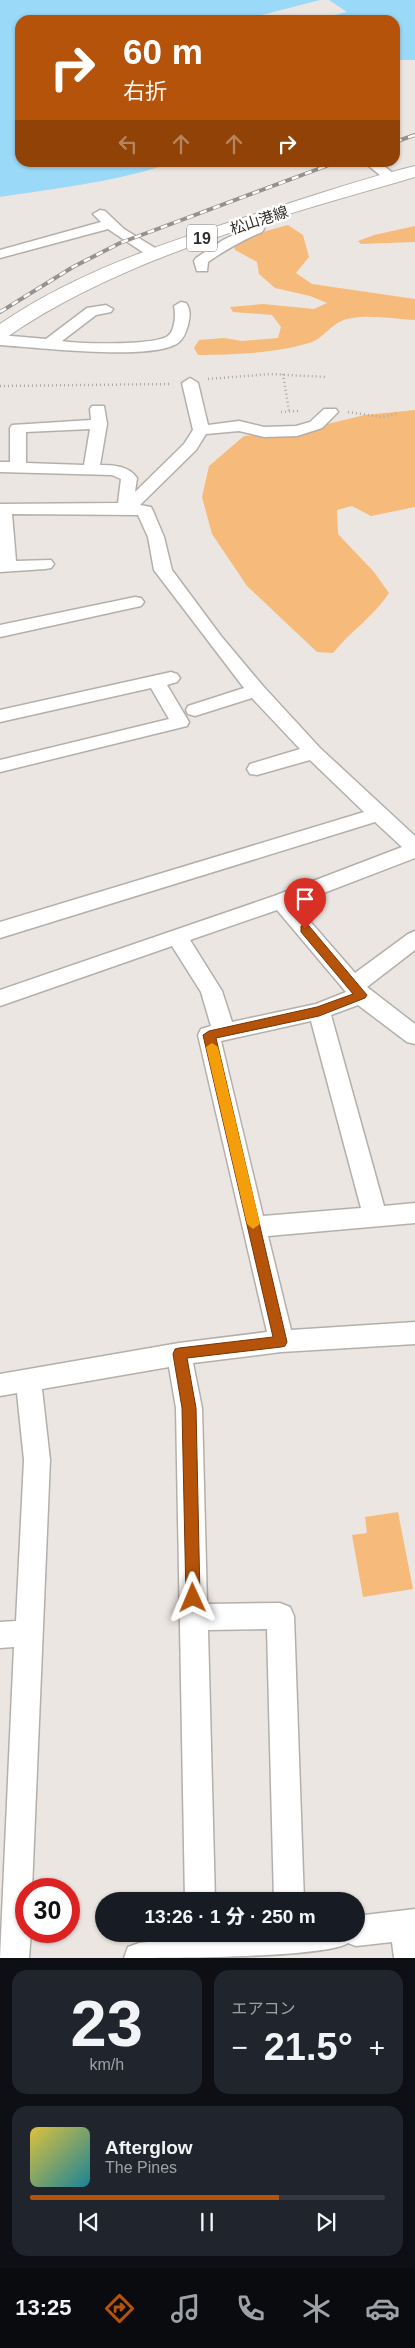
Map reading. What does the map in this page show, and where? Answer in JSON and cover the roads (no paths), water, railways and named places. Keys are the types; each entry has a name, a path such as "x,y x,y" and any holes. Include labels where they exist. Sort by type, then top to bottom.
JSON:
{"main road":[{"name":"松山港線","path":"0,333 34,310 88,282 155,254 251,222 415,172"}],"street":[{"path":"377,167 392,178"},
{"path":"0,254 105,219 119,232 155,254"},
{"path":"202,268 201,261 225,246 231,239 257,229 251,222"},
{"path":"0,340 75,348 154,346 172,340 178,334 183,314 181,306"},
{"path":"49,344 92,311 106,309"},
{"path":"128,508 190,447 201,430 190,382"},
{"path":"201,430 239,426 264,432 296,432 316,426 330,412"},
{"path":"18,466 18,428 98,417 91,470"},
{"path":"0,467 18,466 120,471 130,478 125,501 128,508"},
{"path":"0,998 281,901 415,849 313,752 256,690 163,570 156,537 145,511 128,508 1,509 4,566 45,564"},
{"path":"0,632 135,602"},
{"path":"0,716 164,680 180,722 0,766"},
{"path":"195,710 256,690"},
{"path":"257,768 313,752"},
{"path":"0,930 379,814"},
{"path":"281,901 357,991 415,1036"},
{"path":"177,937 211,991 224,1032"},
{"path":"281,1342 209,1035 319,1011 357,991 415,939"},
{"path":"319,1011 375,1216"},
{"path":"254,1227 415,1212"},
{"path":"0,1385 179,1354 281,1342 415,1333"},
{"path":"179,1354 189,1408 200,1892"},
{"path":"14,1958 37,1460 28,1380"},
{"path":"193,1618 280,1616 288,1892"},
{"path":"0,1635 29,1633"},
{"path":"365,1930 410,1924 409,1958"},
{"path":"139,1958 200,1942 279,1944"}],"water":[{"path":"0,0 320,0 262,15 15,15 15,167 159,167 108,180 0,197"},
{"path":"329,0 415,0 415,60 400,60 400,15 334,15 347,12"}],"railway":[{"path":"400,140 415,135"},
{"path":"0,312 73,267 120,243 324,167"}]}
